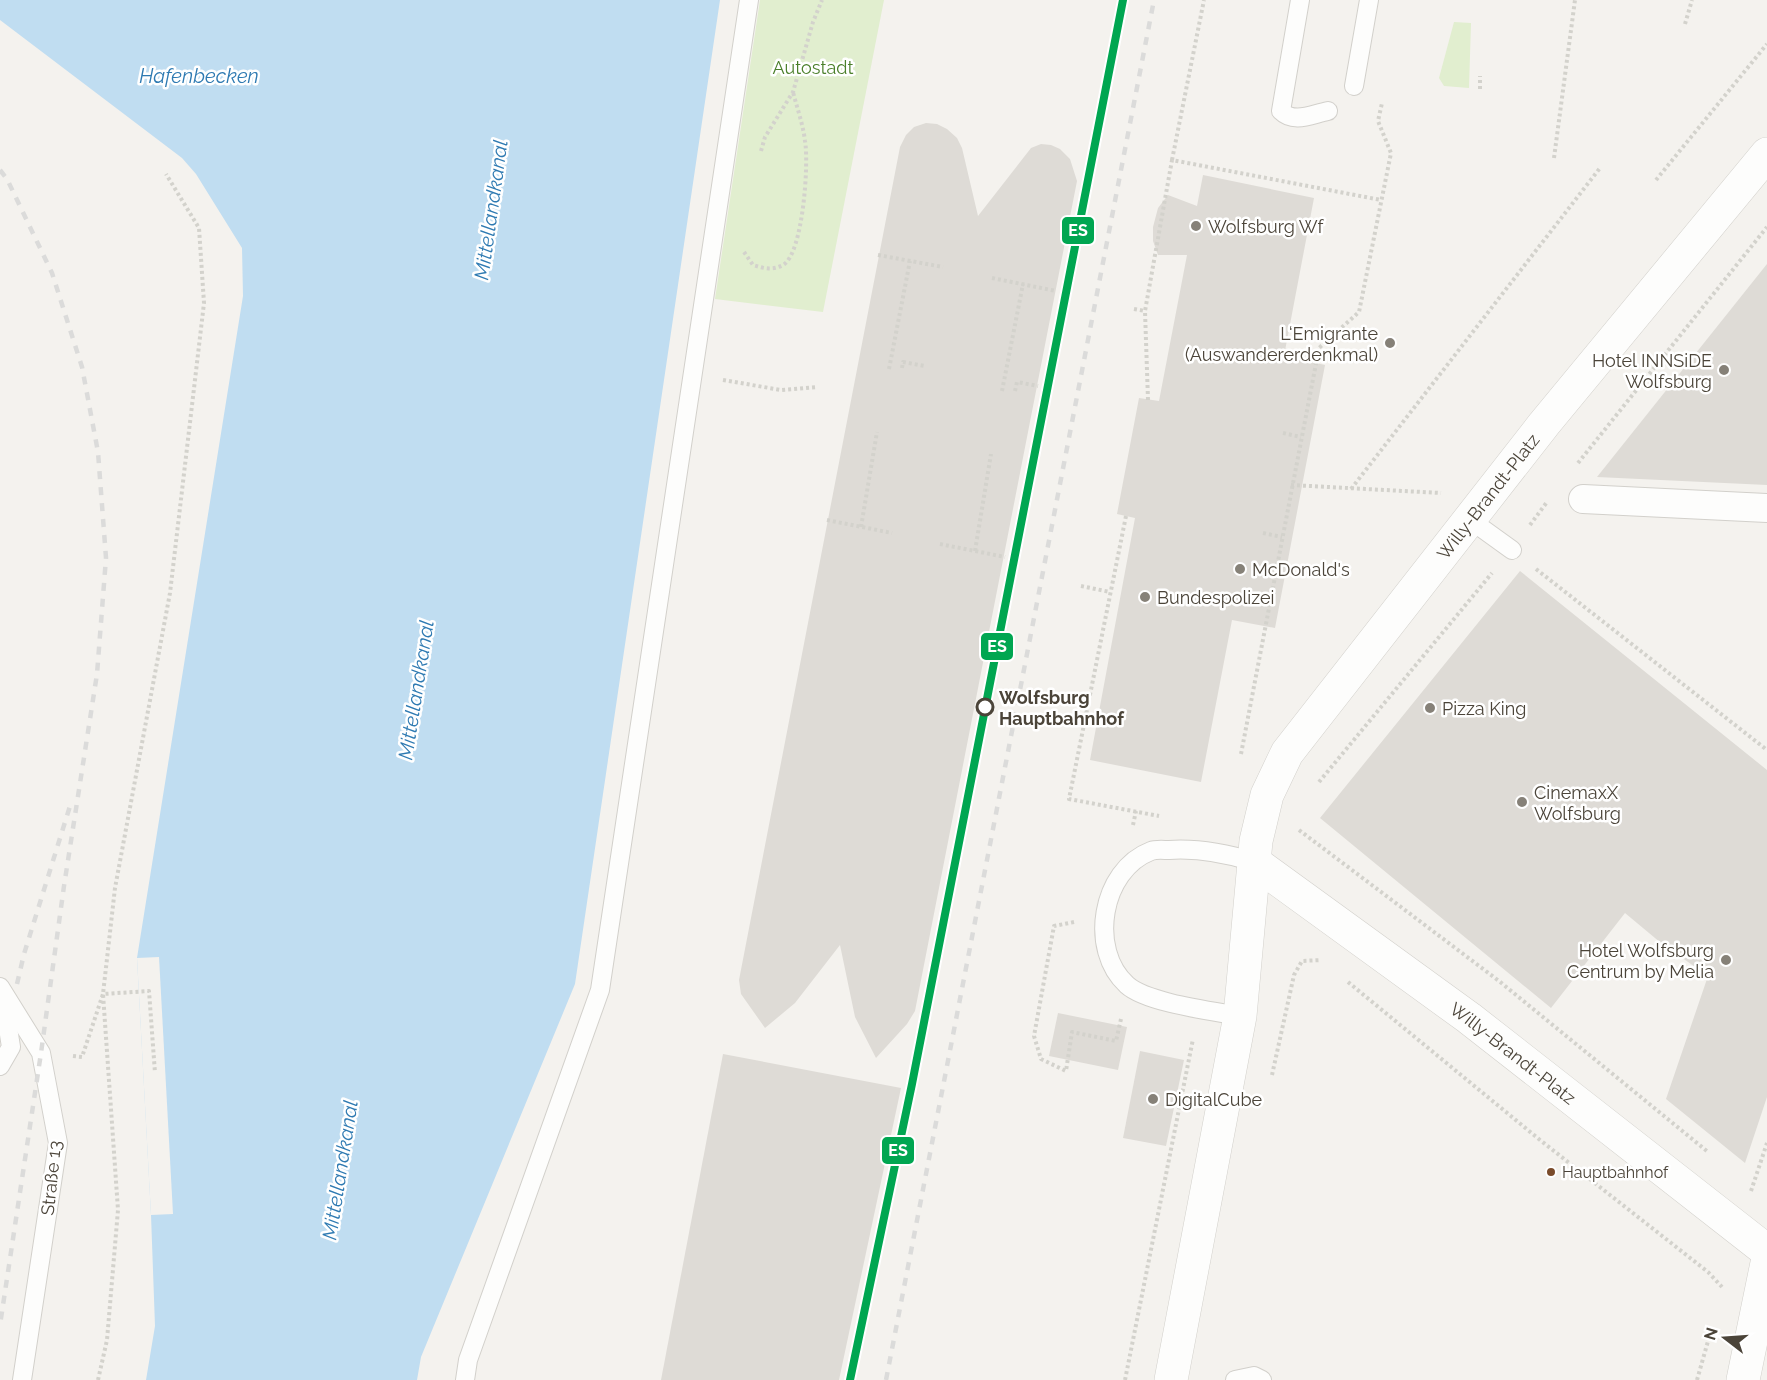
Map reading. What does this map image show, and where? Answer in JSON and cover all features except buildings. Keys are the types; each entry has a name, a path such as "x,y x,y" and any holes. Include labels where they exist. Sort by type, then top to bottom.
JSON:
{"street":[{"name":"Willy-Brandt-Platz","path":"1171,1380 1240,1016 1254,862 1267,795 1287,753 1544,424 1767,154"},
{"path":"1583,499 1767,508"},
{"name":"Willy-Brandt-Platz","path":"1254,862 1469,1018 1767,1251"},
{"path":"1743,1380 1767,1263"}],"lane":[{"path":"465,1380 468,1360 600,990 749,0"},
{"path":"1300,0 1281,111 1286,117 1295,119 1329,111"},
{"path":"1354,86 1370,0"},
{"path":"1469,519 1512,550"},
{"path":"1240,1016 1159,1000 1127,986 1110,962 1103,941 1110,893 1125,867 1151,851 1189,848 1223,853 1254,862"},
{"name":"Straße 13","path":"0,987 41,1053 57,1143 22,1380"},
{"path":"0,1010 8,1028 11,1047 0,1066"},
{"path":"1235,1380 1254,1376 1262,1380"}],"path":[{"path":"759,157 765,137 793,92 822,0"},
{"path":"1148,400 1145,311 1204,0"},
{"path":"1554,158 1575,0"},
{"path":"1685,24 1692,0"},
{"path":"1656,180 1767,45"},
{"path":"1480,76 1480,89"},
{"path":"742,248 753,265 768,270 785,264 795,249 803,211 806,142 793,92"},
{"path":"1241,755 1319,348 1359,312 1391,153 1378,121"},
{"path":"1172,160 1381,200"},
{"path":"1351,489 1600,168"},
{"path":"98,1380 107,1340 118,1210 103,994 114,888 170,592 204,303 199,228 166,174"},
{"path":"1573,469 1767,227"},
{"path":"878,255 944,267"},
{"path":"889,369 910,261"},
{"path":"992,278 1056,291"},
{"path":"1002,391 1023,284"},
{"path":"1134,309 1145,311"},
{"path":"902,368 903,362 925,366"},
{"path":"693,376 781,390 817,387"},
{"path":"1016,391 1017,382 1038,386"},
{"path":"861,527 877,432"},
{"path":"1283,433 1301,437"},
{"path":"975,551 992,454"},
{"path":"1292,486 1443,493"},
{"path":"1314,788 1512,550 1550,498"},
{"path":"1088,802 1069,799 1126,516"},
{"path":"827,520 892,533"},
{"path":"1263,533 1282,537"},
{"path":"940,544 1005,556"},
{"path":"1512,550 1767,750"},
{"path":"1081,586 1110,592"},
{"path":"1296,828 1499,981 1716,1158"},
{"path":"1054,926 1034,1036 1041,1059 1066,1071 1072,1032 1116,1041 1127,986"},
{"path":"1272,1075 1294,975 1302,961 1320,960 1329,967"},
{"path":"1347,981 1540,1140 1708,1272 1722,1287"},
{"path":"103,994 149,991 155,1073"},
{"path":"82,1057 103,994"},
{"path":"1125,1380 1199,1008"},
{"path":"1743,1180 1752,1187"}],"green space":[{"name":"Autostadt","path":"760,0 884,0 823,312 715,299"},
{"path":"1454,22 1471,23 1469,88 1444,86 1439,78"}],"water":[{"path":"0,0 720,0 575,984 421,1357 417,1380 146,1380 155,1326 137,958 243,296 242,248 196,174 182,158 0,20"}],"pier":[{"path":"159,957 173,1214 151,1215 137,958"}],"railway":[{"path":"886,1380 1154,0"},
{"path":"0,170 7,179 52,273 82,367 98,452 106,558 97,674 0,1325"},
{"path":"17,984 24,954 70,806"}],"transit line":[{"name":"ES","path":"850,1380 912,1084 1123,0"}],"place":[{"name":"Wolfsburg Wf","path":"1196,226"},
{"name":"L‘Emigrante (Auswandererdenkmal)","path":"1390,343"},
{"name":"Hotel INNSiDE Wolfsburg","path":"1724,370"},
{"name":"McDonald's","path":"1240,569"},
{"name":"Bundespolizei","path":"1145,597"},
{"name":"Wolfsburg Hauptbahnhof","path":"985,707"},
{"name":"Pizza King","path":"1430,708"},
{"name":"CinemaxX Wolfsburg","path":"1522,802"},
{"name":"Hotel Wolfsburg Centrum by Melia","path":"1726,960"},
{"name":"DigitalCube","path":"1153,1099"},
{"name":"Hauptbahnhof","path":"1551,1172"}],"water label":[{"name":"Hafenbecken","path":"199,76"},
{"name":"Mittellandkanal","path":"491,210"},
{"name":"Mittellandkanal","path":"416,690"},
{"name":"Mittellandkanal","path":"340,1170"}]}
